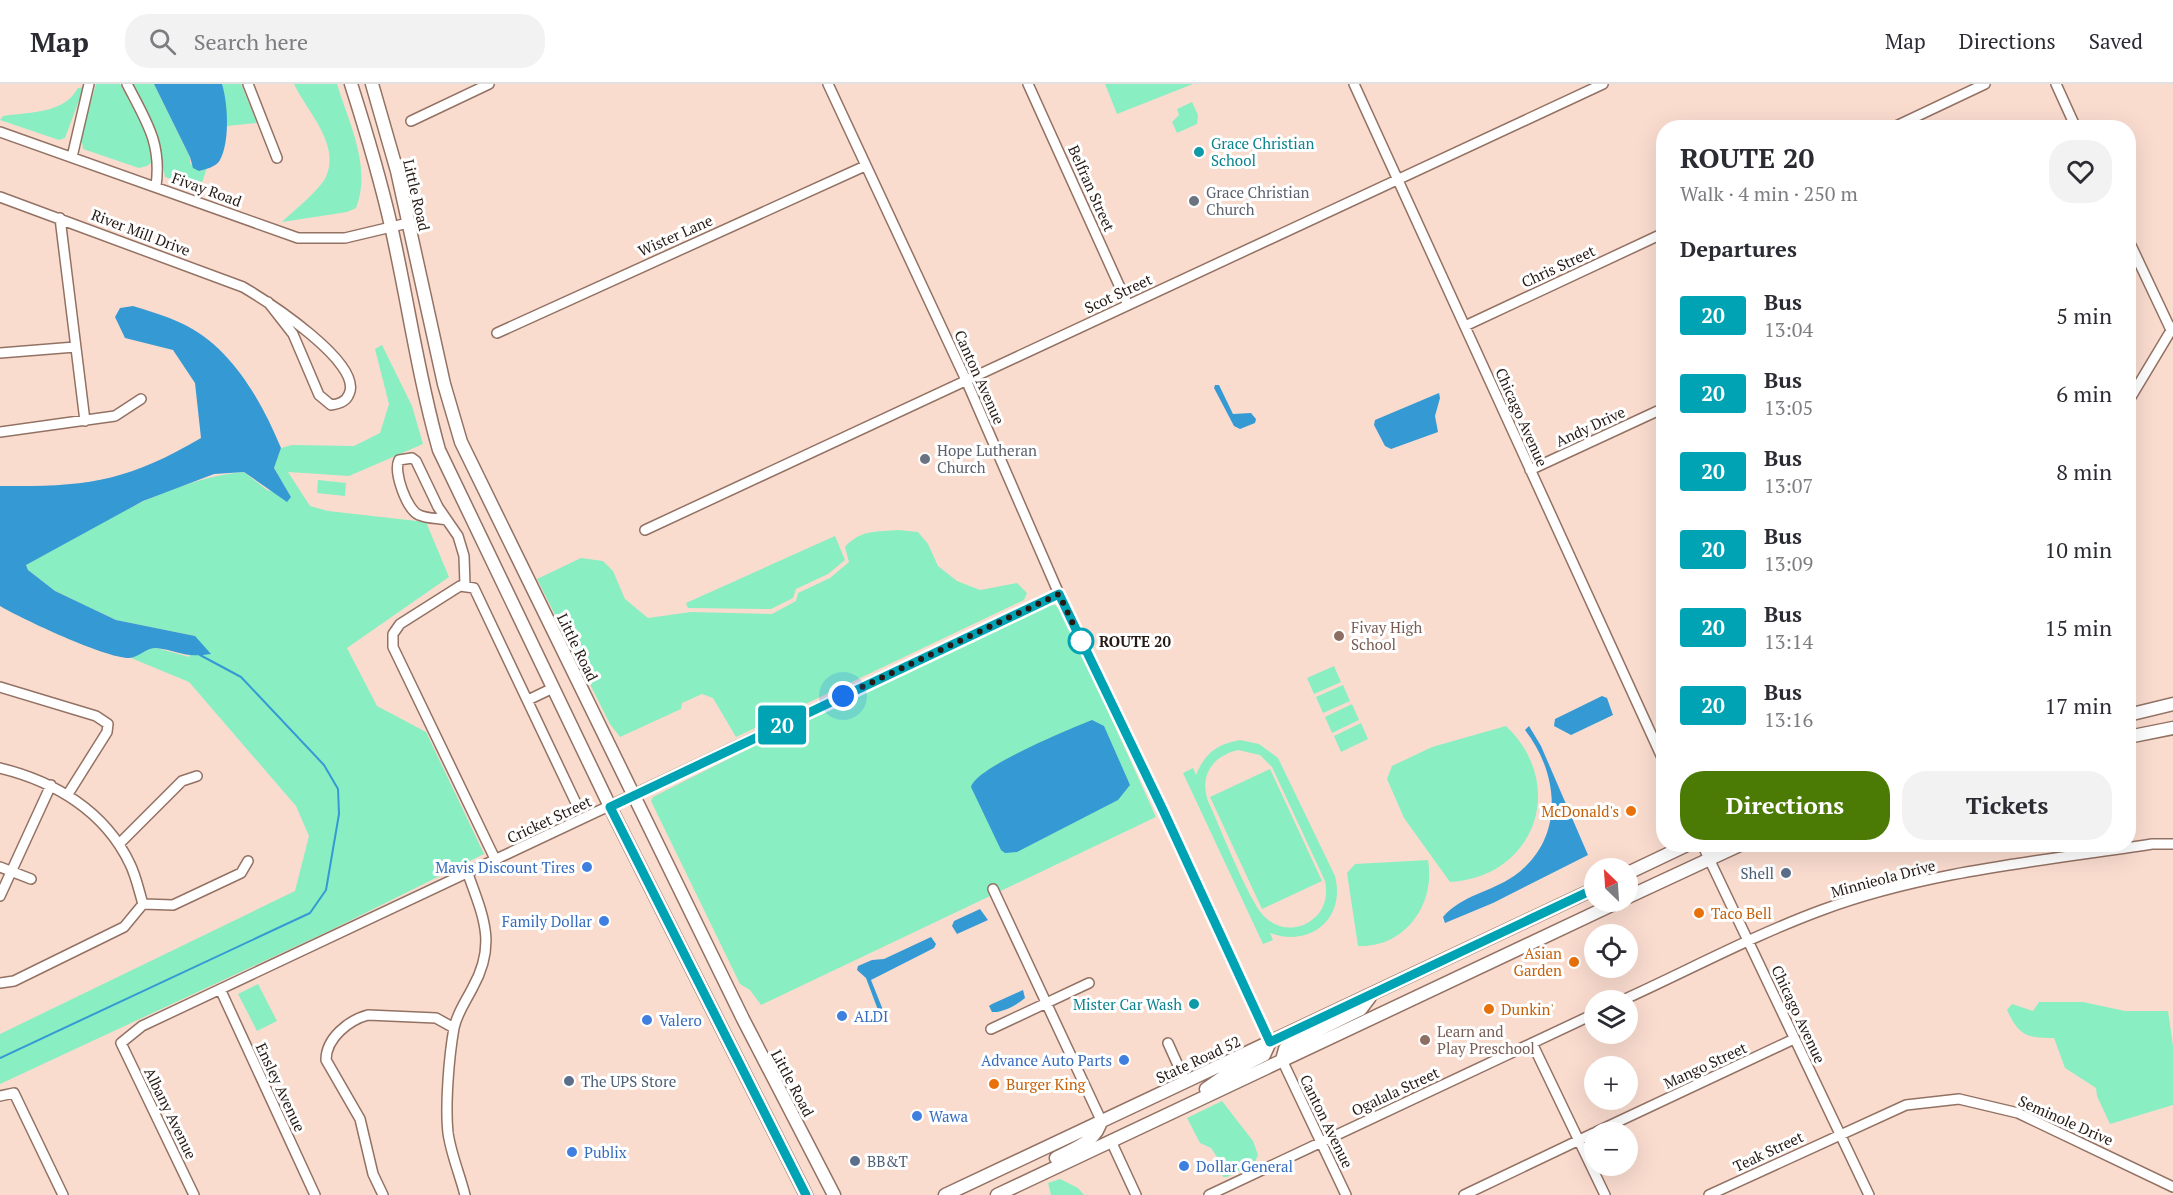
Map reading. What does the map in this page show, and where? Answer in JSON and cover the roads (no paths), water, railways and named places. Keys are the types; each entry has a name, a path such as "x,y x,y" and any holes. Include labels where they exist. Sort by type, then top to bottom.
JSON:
{"main road":[{"path":"351,84 391,226 422,392 439,450 610,807 806,1195"},
{"name":"Little Road","path":"372,84 398,171 444,384 461,442 743,1019 834,1195"},
{"path":"2136,713 2173,704"},
{"path":"2136,735 2173,728"},
{"path":"1638,868 1672,852"},
{"path":"1638,892 1726,852"},
{"name":"State Road 52","path":"945,1195 1584,894"},
{"path":"997,1195 1597,912"},
{"path":"1282,1060 1285,1049 1292,1043 1361,1009 1373,994"},
{"path":"1173,1111 1229,1073 1264,1055 1270,1042"},
{"path":"1032,1178 1046,1164 1090,1139 1100,1130 1101,1120 1131,1131"}],"street":[{"path":"72,157 90,84"},
{"path":"127,84 155,141 159,160 156,186"},
{"path":"248,84 277,158"},
{"path":"411,121 489,84"},
{"name":"Canton Avenue","path":"828,84 966,380 1059,594 1163,810 1270,1042"},
{"name":"Belfran Street","path":"1028,84 1128,305"},
{"name":"Chicago Avenue","path":"1354,84 1656,745"},
{"name":"Scot Street","path":"645,530 1603,84"},
{"path":"1909,120 1985,84"},
{"path":"2056,84 2072,120"},
{"name":"Fivay Road","path":"0,132 298,238 345,238 408,223"},
{"name":"Wister Lane","path":"497,333 865,166"},
{"name":"River Mill Drive","path":"0,197 243,287 268,302 304,326 338,363 351,385 350,393 345,401 331,405 319,395 293,334 268,302"},
{"path":"60,218 85,421"},
{"name":"Chris Street","path":"1465,326 1656,237"},
{"path":"2136,255 2172,328 2136,389"},
{"path":"0,353 75,347"},
{"path":"0,432 115,416 141,399"},
{"name":"Andy Drive","path":"1530,470 1656,412"},
{"path":"447,520 425,517 412,511 399,482 397,465 399,460 412,458 416,461 438,507 447,520 461,545 465,585"},
{"path":"496,861 393,647 392,639 400,624 465,585 474,588 576,803"},
{"name":"Cricket Street","path":"121,1043 150,1022 220,991 292,954 496,861 1059,594"},
{"path":"0,687 96,716 108,724 107,732 68,794"},
{"path":"528,700 553,688"},
{"path":"0,768 51,785 68,794 89,812 119,844 131,864 143,904"},
{"path":"119,844 182,781 197,777"},
{"path":"0,896 51,785"},
{"name":"Minnieola Drive","path":"2136,846 2173,844"},
{"name":"Chicago Avenue","path":"1706,852 1869,1195"},
{"name":"Minnieola Drive","path":"1748,942 1822,910 1955,874 2099,852"},
{"path":"143,904 173,905 241,873 248,861"},
{"path":"0,867 31,879"},
{"path":"465,1195 448,1135 447,1109 454,1028 459,1010 482,969 488,944 480,909 468,874"},
{"path":"993,890 1101,1120"},
{"path":"0,983 14,981 124,927 143,904"},
{"path":"1638,993 1748,942"},
{"path":"992,1029 1089,983"},
{"name":"Ensley Avenue","path":"220,991 315,1195"},
{"path":"383,1195 373,1174 360,1119 326,1060 330,1042 360,1017 368,1015 436,1018 454,1028"},
{"name":"Ogalala Street","path":"1209,1195 1584,1019"},
{"name":"Mango Street","path":"1618,1122 1794,1039"},
{"name":"Albany Avenue","path":"121,1043 194,1195"},
{"path":"1168,1043 1185,1081"},
{"path":"1532,1043 1605,1195"},
{"name":"Canton Avenue","path":"1282,1060 1346,1195"},
{"path":"0,1096 14,1093 63,1195"},
{"name":"Seminole Drive","path":"1839,1134 1906,1105 1959,1100 2018,1113 2173,1187"},
{"name":"Teak Street","path":"1709,1195 1839,1134"},
{"name":"Mango Street","path":"1464,1195 1584,1138"},
{"path":"1111,1141 1136,1195"}],"water":[{"path":"154,84 222,84 226,102 227,133 223,152 216,164 199,171 193,168 190,157"},
{"path":"133,306 181,323 199,333 229,360 254,393 273,430 281,448 274,468 291,497 287,502 244,472 214,474 143,501 26,565 28,570 55,591 116,620 195,636 211,654 188,655 156,648 130,658 119,657 65,637 0,606 0,486 57,485 105,479 150,464 201,438 195,383 173,350 125,338 115,317 120,308"},
{"path":"1215,385 1219,385 1233,414 1251,413 1256,419 1255,423 1240,429 1234,426 1214,388"},
{"path":"1439,393 1440,398 1435,416 1438,432 1391,449 1385,446 1374,425 1375,420"},
{"path":"1602,696 1607,698 1613,715 1571,735 1554,726 1555,719"},
{"path":"1092,720 1104,726 1130,785 1118,800 1017,852 1005,853 1001,850 971,787 989,769 1006,759"},
{"path":"1529,726 1541,746 1588,855 1493,903 1445,923 1443,917 1459,904 1514,876 1531,861 1542,844 1549,826 1552,806 1550,786 1537,748 1525,730"},
{"path":"980,909 988,920 957,934 952,926 954,921"},
{"path":"931,937 936,944 934,948 871,980 883,1010 878,1010 866,978 857,970 858,966 872,960 884,959"},
{"path":"1023,990 1025,998 1022,1001 1005,1010 992,1012 989,1006"}],"waterway":[{"path":"0,1058 310,913 326,890 339,814 338,789 324,765 241,677 200,655"}],"place":[{"name":"Grace Christian School","path":"1199,152"},
{"name":"Grace Christian Church","path":"1194,201"},
{"name":"Hope Lutheran Church","path":"925,459"},
{"name":"Fivay High School","path":"1339,636"},
{"name":"ROUTE 20","path":"1081,641"},
{"name":"McDonald's","path":"1631,811"},
{"name":"Mavis Discount Tires","path":"587,867"},
{"name":"Shell","path":"1786,873"},
{"name":"Taco Bell","path":"1699,913"},
{"name":"Family Dollar","path":"604,921"},
{"name":"Asian Garden","path":"1574,962"},
{"name":"Mister Car Wash","path":"1194,1004"},
{"name":"Dunkin'","path":"1489,1009"},
{"name":"ALDI","path":"842,1016"},
{"name":"Valero","path":"647,1020"},
{"name":"Learn and Play Preschool","path":"1425,1040"},
{"name":"Advance Auto Parts","path":"1124,1060"},
{"name":"The UPS Store","path":"569,1081"},
{"name":"Burger King","path":"994,1084"},
{"name":"Wawa","path":"917,1116"},
{"name":"Publix","path":"572,1152"},
{"name":"BB&T","path":"855,1161"},
{"name":"Dollar General","path":"1184,1166"}]}
